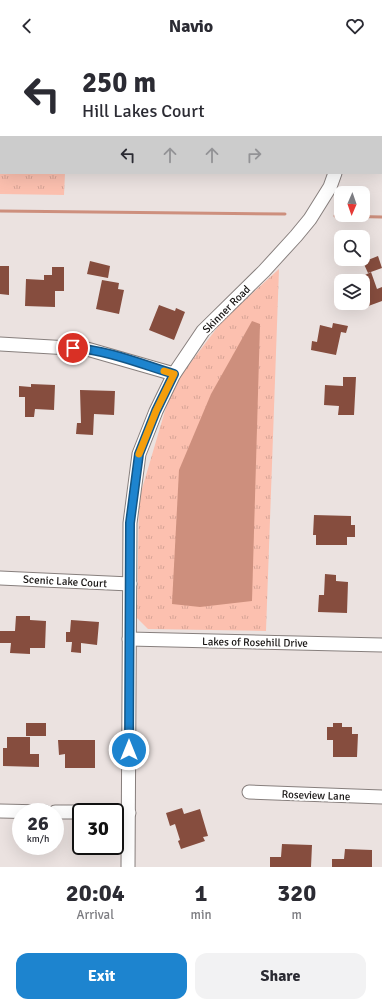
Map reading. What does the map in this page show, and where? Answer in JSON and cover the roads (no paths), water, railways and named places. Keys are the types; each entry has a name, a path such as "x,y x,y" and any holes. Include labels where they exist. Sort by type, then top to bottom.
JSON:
{"street":[{"name":"Skinner Road","path":"128,867 130,523 139,454 156,411 174,374 203,331 264,272 310,219 330,187 335,174"},
{"path":"0,344 88,349 174,374"},
{"name":"Scenic Lake Court","path":"0,578 130,584"},
{"name":"Lakes of Rosehill Drive","path":"129,639 382,645"},
{"name":"Roseview Lane","path":"249,792 382,797"},
{"path":"0,812 12,812"},
{"path":"124,813 129,813"}],"waterway":[{"path":"0,211 285,214"},
{"path":"370,217 382,217"}]}
